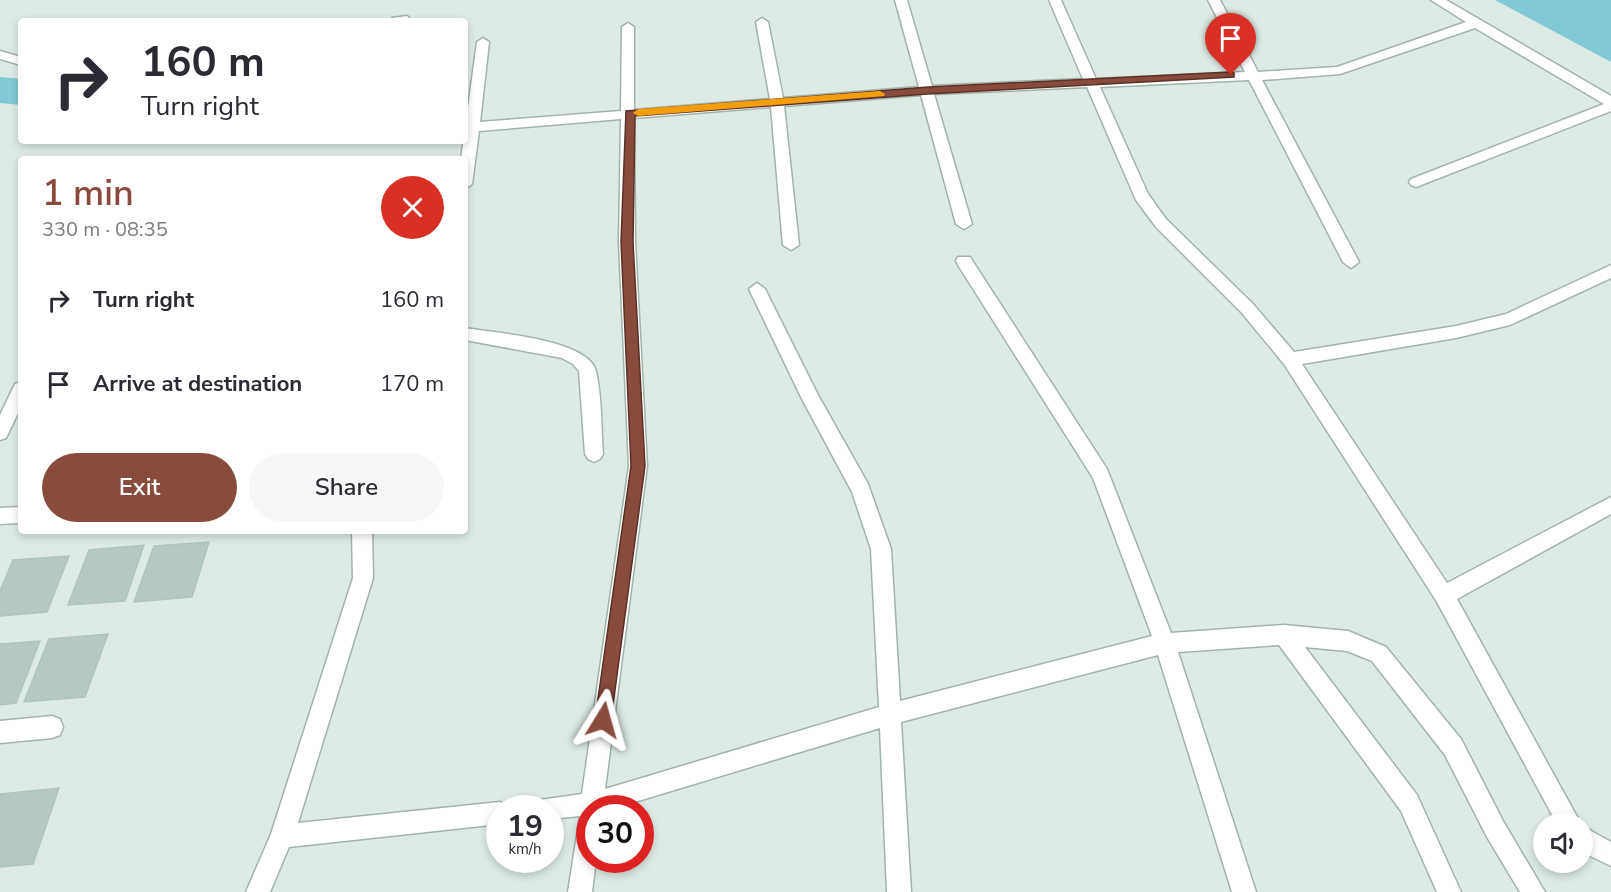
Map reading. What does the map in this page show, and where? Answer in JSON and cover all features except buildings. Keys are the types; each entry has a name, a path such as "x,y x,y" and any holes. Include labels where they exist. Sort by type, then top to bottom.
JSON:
{"street":[{"path":"901,0 964,224"},
{"path":"1055,0 1089,82 1141,196 1161,223 1247,308 1290,359 1444,595 1564,813"},
{"path":"1214,0 1255,74 1351,262"},
{"path":"1437,0 1611,104"},
{"path":"762,22 777,102 791,245"},
{"path":"473,127 928,90 1340,70 1476,23"},
{"path":"593,795 638,466 627,242 630,113 628,27"},
{"path":"468,163 483,42"},
{"path":"0,55 18,60"},
{"path":"1416,182 1611,104"},
{"path":"964,261 1101,475 1165,643 1244,892"},
{"path":"1290,359 1456,332 1510,319 1611,271"},
{"path":"757,289 811,399 861,490 881,549 899,892"},
{"path":"468,335 565,352 579,359 587,370 594,454"},
{"path":"0,433 18,395"},
{"path":"1444,595 1611,505"},
{"path":"0,516 18,515"},
{"path":"258,892 282,836 363,578 362,534"},
{"path":"640,795 890,714 1165,643 1284,636 1348,641 1379,654 1454,747 1495,829 1533,892"},
{"path":"1284,636 1409,803 1449,892"},
{"path":"0,732 52,727"},
{"path":"282,836 486,814"},
{"path":"1593,846 1611,854"},
{"path":"580,892 583,873"}],"water":[{"path":"1495,0 1611,0 1611,62"}],"waterway":[{"path":"0,90 18,92"}],"slow traffic":[{"path":"638,113 880,94"}],"route":[{"path":"603,720 638,466 627,242 630,113 928,90 1231,75"}]}
